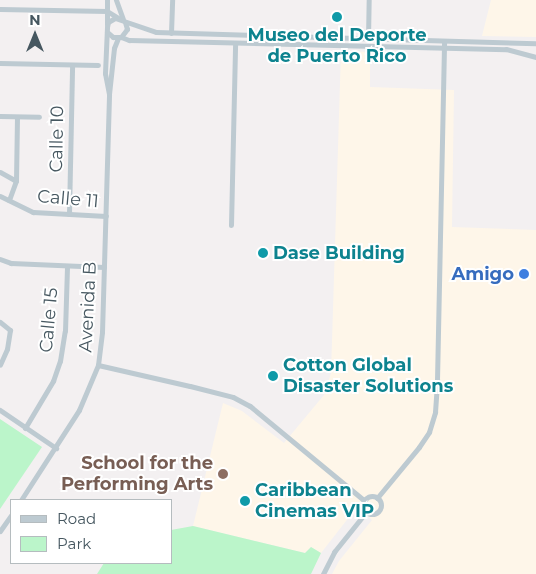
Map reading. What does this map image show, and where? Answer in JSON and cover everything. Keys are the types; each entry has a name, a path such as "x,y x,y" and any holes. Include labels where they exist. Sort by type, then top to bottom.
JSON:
{"street":[{"path":"108,0 107,32 111,36 130,40 506,50 536,57"},
{"path":"116,0 127,29 120,38"},
{"path":"171,33 172,0"},
{"path":"368,39 369,0"},
{"path":"0,9 107,11 122,20 152,32 536,43"},
{"path":"107,24 113,18 122,20"},
{"name":"Avenida B","path":"107,32 105,73 109,94"},
{"name":"Avenida B","path":"22,499 79,410 98,365 102,332 109,94 114,48 120,38"},
{"path":"377,498 420,447 429,432 434,412 437,380 444,41"},
{"path":"231,225 235,43"},
{"path":"0,63 98,65"},
{"name":"Calle 10","path":"69,214 72,65"},
{"path":"0,116 40,117"},
{"path":"9,200 16,181 17,117"},
{"path":"0,172 16,181"},
{"name":"Calle 11","path":"0,196 33,212 106,216"},
{"name":"Calle 15","path":"0,259 11,263 104,267"},
{"name":"Calle 15","path":"26,428 53,381 60,361 65,331 67,266"},
{"path":"0,322 10,330 7,349 0,364"},
{"path":"98,365 233,397 250,406 365,501"},
{"path":"0,410 56,448"},
{"path":"371,497 377,498 381,504 378,511 374,514 366,512 364,507 365,501 371,497"},
{"path":"322,574 334,552 366,512"},
{"path":"0,531 10,516"}],"shaded area":[{"path":"491,0 536,0 536,37 482,36"},
{"path":"341,51 370,52 370,87 454,90 452,227 536,230 536,574 332,574 339,561 372,520 357,507 321,553 311,547 305,553 193,526 223,403 242,411 284,443 324,395 331,373"}],"green space":[{"path":"0,419 42,447 0,509"},
{"path":"193,526 305,553 311,547 321,553 311,574 97,574 103,564 172,564 172,530"}],"place":[{"name":"Museo del Deporte de Puerto Rico","path":"337,17"},
{"name":"Dase Building","path":"263,253"},
{"name":"Amigo","path":"524,274"},
{"name":"Cotton Global Disaster Solutions","path":"273,376"},
{"name":"School for the Performing Arts","path":"223,474"},
{"name":"Caribbean Cinemas VIP","path":"245,501"}]}
